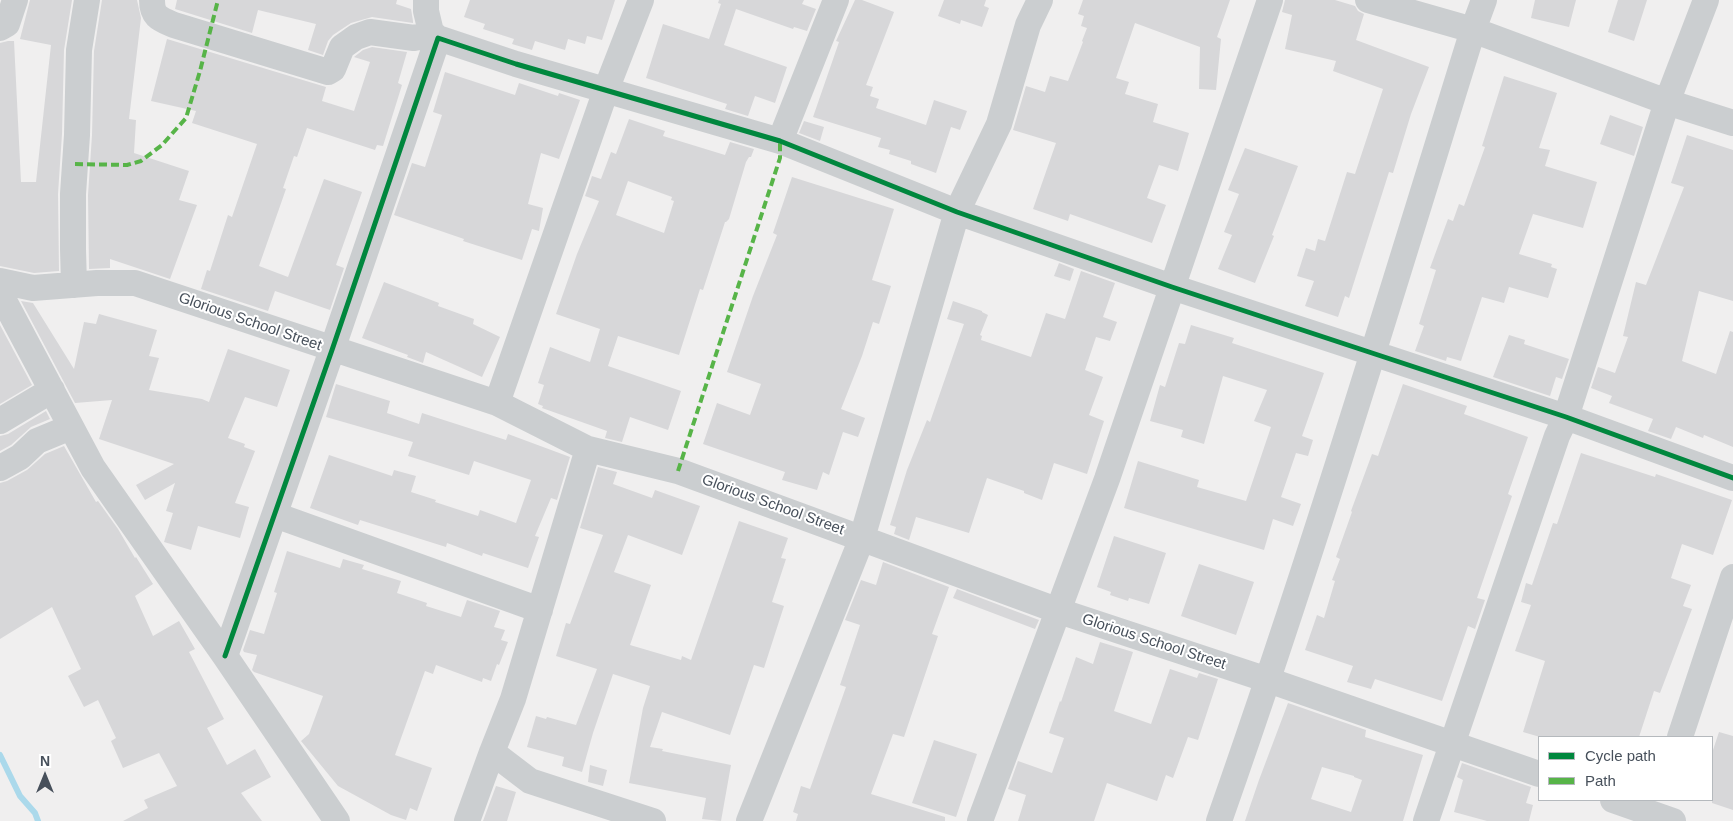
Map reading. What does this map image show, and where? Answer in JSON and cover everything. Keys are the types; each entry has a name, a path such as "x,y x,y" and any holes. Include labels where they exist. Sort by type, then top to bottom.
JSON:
{"street":[{"path":"0,28 7,24 15,0"},
{"path":"74,285 73,194 77,135 79,50 87,0"},
{"path":"152,0 152,8 156,17 174,25 328,72 333,68 342,48 356,37 370,32 414,38 434,35 516,64 780,141 957,212 1172,287 1566,416 1733,478"},
{"path":"225,656 332,350 434,35 426,10 426,0"},
{"path":"497,404 606,90 641,0"},
{"path":"780,141 836,0"},
{"path":"749,821 862,538 957,212 999,124 1028,25 1040,0"},
{"path":"980,821 1107,478 1270,0"},
{"path":"1368,0 1473,30 1667,102 1733,123"},
{"path":"1218,821 1268,680 1484,0"},
{"path":"1426,821 1557,436 1566,416 1667,102 1706,0"},
{"name":"Glorious School Street","path":"0,281 33,288 97,283 135,284 497,404 588,449 678,471 1059,611 1268,680 1538,774"},
{"path":"0,293 93,468 225,656 337,821"},
{"path":"0,421 52,390"},
{"path":"0,468 20,457 37,441 71,427"},
{"path":"467,821 513,699 588,449"},
{"path":"275,515 540,610"},
{"path":"1680,736 1733,577"},
{"path":"492,752 530,781 653,821"},
{"path":"1616,801 1660,814"}],"building":[{"path":"30,0 72,0 64,50 58,194 59,271 34,273 0,266 0,43 8,41 14,41 21,182 36,182 51,45 20,39"},
{"path":"102,0 137,0 141,18 129,119 136,120 134,153 189,171 179,200 197,205 170,279 110,259 110,268 89,269 88,195 94,51"},
{"path":"177,0 397,0 396,4 411,9 413,23 372,17 351,23 333,35 328,41 323,55 308,50 316,24 258,10 252,33 175,9"},
{"path":"470,0 615,0 602,40 587,36 585,44 568,39 565,50 535,41 532,50 512,44 514,39 483,29 485,24 464,17"},
{"path":"719,0 804,0 802,4 816,9 807,31 794,27 793,29 736,9 724,45 787,67 775,103 755,96 748,116 725,109 727,104 646,78 663,24 709,39 721,4 718,3"},
{"path":"855,0 862,0 894,12 866,85 873,87 870,96 879,99 876,108 926,125 934,100 967,111 960,130 951,127 936,173 911,164 911,161 889,154 890,150 878,147 881,138 813,117 839,42 836,41"},
{"path":"944,0 986,0 984,6 989,8 982,27 961,20 960,24 938,16"},
{"path":"1083,0 1230,0 1217,37 1221,39 1216,90 1199,89 1200,47 1135,23 1116,78 1129,82 1125,94 1158,104 1153,122 1189,133 1178,171 1159,165 1147,198 1166,205 1152,243 1070,214 1068,221 1033,209 1056,143 1013,130 1026,86 1045,92 1050,76 1068,81 1087,28 1081,26 1084,16 1078,14"},
{"path":"1285,0 1335,0 1355,6 1358,11 1364,14 1356,40 1429,67 1411,114 1393,173 1389,172 1349,298 1345,296 1338,317 1305,306 1314,281 1297,276 1306,248 1315,251 1318,239 1325,241 1347,172 1355,174 1383,89 1333,71 1336,61 1285,49 1292,15 1282,12"},
{"path":"1535,0 1576,0 1569,27 1531,18"},
{"path":"1618,0 1647,0 1634,41 1608,32"},
{"path":"167,39 326,87 322,101 354,111 370,62 354,57 363,50 372,47 407,52 398,83 402,85 383,146 377,145 375,150 307,128 297,157 294,156 283,188 286,189 259,266 288,277 324,179 362,192 336,265 344,268 330,310 275,291 268,311 201,289 207,270 210,271 228,215 232,217 257,144 192,123 196,111 151,101"},
{"path":"445,72 515,95 519,83 558,96 559,93 580,100 559,159 541,153 528,204 543,208 539,231 532,229 522,260 463,241 464,239 394,215 412,163 425,167 442,115 433,112"},
{"path":"1504,76 1557,93 1539,148 1550,150 1545,166 1597,182 1583,228 1533,214 1519,254 1552,264 1551,267 1557,269 1548,298 1509,287 1504,303 1482,297 1461,361 1447,357 1446,361 1415,351 1424,326 1419,324 1436,270 1430,268 1448,219 1453,221 1459,204 1464,206 1485,147 1482,146"},
{"path":"1610,115 1643,127 1634,156 1600,144"},
{"path":"629,119 665,131 663,136 725,155 730,142 754,149 751,157 746,162 729,219 725,222 703,290 700,289 679,355 618,336 608,366 681,391 668,430 630,417 622,442 605,438 607,431 542,408 543,406 538,404 544,385 538,383 550,347 590,362 600,329 556,314 577,254 599,201 585,196 592,176 601,179 611,152 616,154","holes":["628,181 672,197 671,200 674,201 664,233 616,215"]},
{"path":"804,121 824,127 820,141 799,133"},
{"path":"1687,135 1733,150 1733,301 1699,291 1682,361 1716,374 1730,331 1733,332 1733,447 1704,435 1703,438 1676,427 1671,439 1648,431 1653,419 1609,403 1612,396 1591,388 1598,367 1615,373 1628,337 1623,336 1636,282 1646,285 1684,187 1671,183"},
{"path":"1245,148 1298,166 1272,235 1274,236 1255,283 1218,269 1232,235 1224,232 1239,194 1228,190"},
{"path":"792,177 894,209 872,280 891,286 879,324 873,322 841,409 865,418 858,437 843,432 829,475 823,472 817,490 782,480 785,472 703,444 717,403 750,415 761,384 727,372 753,296 777,235 773,233"},
{"path":"1059,263 1074,269 1070,281 1054,276"},
{"path":"1081,271 1115,283 1103,317 1117,322 1110,341 1096,337 1085,370 1103,377 1089,415 1104,421 1087,474 1054,463 1042,500 1024,493 1024,491 987,478 969,533 916,517 909,540 894,534 896,527 890,525 907,470 927,420 930,422 964,324 947,319 953,301 988,315 980,335 982,336 981,340 1031,357 1046,313 1065,319"},
{"path":"384,282 439,303 438,306 474,319 473,324 500,337 482,377 426,352 423,363 407,357 408,355 362,338"},
{"path":"21,301 33,303 74,369 84,322 96,324 99,314 157,330 149,356 159,358 149,390 202,399 209,402 228,349 290,370 277,407 245,397 228,438 245,444 244,447 255,451 235,503 249,507 240,538 198,526 191,550 164,542 173,513 166,511 175,483 145,500 136,485 174,464 99,439 112,400 75,403"},
{"path":"0,325 32,385 0,404"},
{"path":"1191,325 1234,338 1232,343 1324,373 1302,436 1313,440 1308,456 1296,453 1281,497 1301,504 1293,526 1273,519 1264,550 1124,508 1138,461 1199,480 1197,487 1246,501 1271,427 1254,421 1267,390 1223,376 1204,444 1181,437 1183,430 1150,421 1160,385 1165,387 1179,343 1185,344"},
{"path":"1509,335 1525,340 1524,344 1569,359 1562,379 1556,377 1550,396 1493,377"},
{"path":"336,384 390,401 387,413 419,424 422,413 506,440 508,434 570,457 557,500 551,498 535,536 539,537 528,568 483,553 482,556 447,543 446,547 360,520 358,525 310,508 329,455 392,476 394,470 416,476 411,492 478,516 480,510 516,523 531,480 474,461 469,475 408,456 413,442 326,417"},
{"path":"1403,384 1467,406 1464,414 1528,437 1508,494 1512,496 1477,598 1485,600 1475,629 1468,626 1442,701 1375,679 1371,689 1347,682 1353,666 1305,650 1317,615 1324,618 1335,581 1332,580 1340,559 1336,557 1351,511 1372,454 1378,456"},
{"path":"46,411 50,419 31,427 11,445 0,451 0,436 8,434"},
{"path":"64,446 96,502 98,501 118,529 153,584 135,596 153,636 179,621 195,649 189,652 224,719 207,728 227,765 255,749 271,777 241,793 262,821 123,821 148,808 144,800 177,786 159,753 123,768 111,741 116,738 98,700 84,707 68,676 81,669 52,607 0,639 0,483 27,470 45,454"},
{"path":"1581,453 1655,477 1656,474 1732,500 1713,555 1682,544 1671,578 1691,585 1683,606 1692,609 1660,693 1654,691 1639,736 1538,736 1523,732 1545,661 1515,651 1531,605 1521,602 1526,583 1532,585 1553,523 1557,524"},
{"path":"598,467 617,472 613,484 652,498 655,490 700,506 682,555 628,535 614,572 651,585 630,645 681,660 682,656 691,660 739,521 788,538 781,558 786,559 772,602 784,606 764,668 754,665 730,735 662,712 650,747 731,765 721,821 702,819 706,798 629,783 643,708 650,686 613,674 582,772 562,766 564,757 527,747 536,716 576,725 597,669 556,656 566,623 570,624 603,535 580,528"},
{"path":"1114,536 1166,553 1149,604 1129,598 1128,601 1110,595 1111,592 1097,587"},
{"path":"287,551 340,568 343,559 364,565 362,569 401,581 397,593 427,603 426,606 461,617 467,600 500,611 494,627 505,630 501,640 508,642 491,681 483,678 482,682 436,665 433,674 425,671 395,755 432,768 417,811 410,808 406,820 391,815 338,786 301,741 309,734 323,696 254,672 252,670 257,655 244,652 243,650 250,630 264,634 277,593 274,592"},
{"path":"883,562 949,587 932,634 938,636 904,737 893,734 871,794 945,817 945,821 796,821 798,814 793,812 801,786 810,789 846,687 840,685 860,625 845,620 861,580 876,585"},
{"path":"1199,564 1254,582 1236,635 1181,616"},
{"path":"957,589 1039,620 1035,629 953,598"},
{"path":"1100,642 1133,652 1114,711 1151,724 1170,669 1197,678 1199,673 1218,679 1198,740 1188,737 1173,778 1166,775 1157,801 1107,783 1094,821 1018,821 1026,795 1008,789 1018,761 1052,773 1064,738 1049,733 1076,657 1093,664"},
{"path":"1288,703 1366,730 1365,737 1423,755 1403,821 1245,821","holes":["1322,767 1362,780 1351,812 1311,799"]},
{"path":"1719,732 1733,736 1733,810 1712,803 1713,750"},
{"path":"934,740 977,754 956,817 912,803"},
{"path":"1462,763 1531,787 1526,803 1533,805 1529,821 1487,821 1454,812 1463,780 1457,777"},
{"path":"590,765 607,770 603,786 588,782"},
{"path":"496,786 516,792 507,821 483,821"}],"waterway":[{"path":"0,755 20,796 35,813 38,821"}],"marked path":[{"path":"75,164 127,165 141,161 162,145 186,118 218,0"},
{"path":"678,471 780,158 780,141"}],"cycle path":[{"path":"225,656 438,38 516,64 780,141 957,212 1172,287 1566,417 1733,478"}]}
